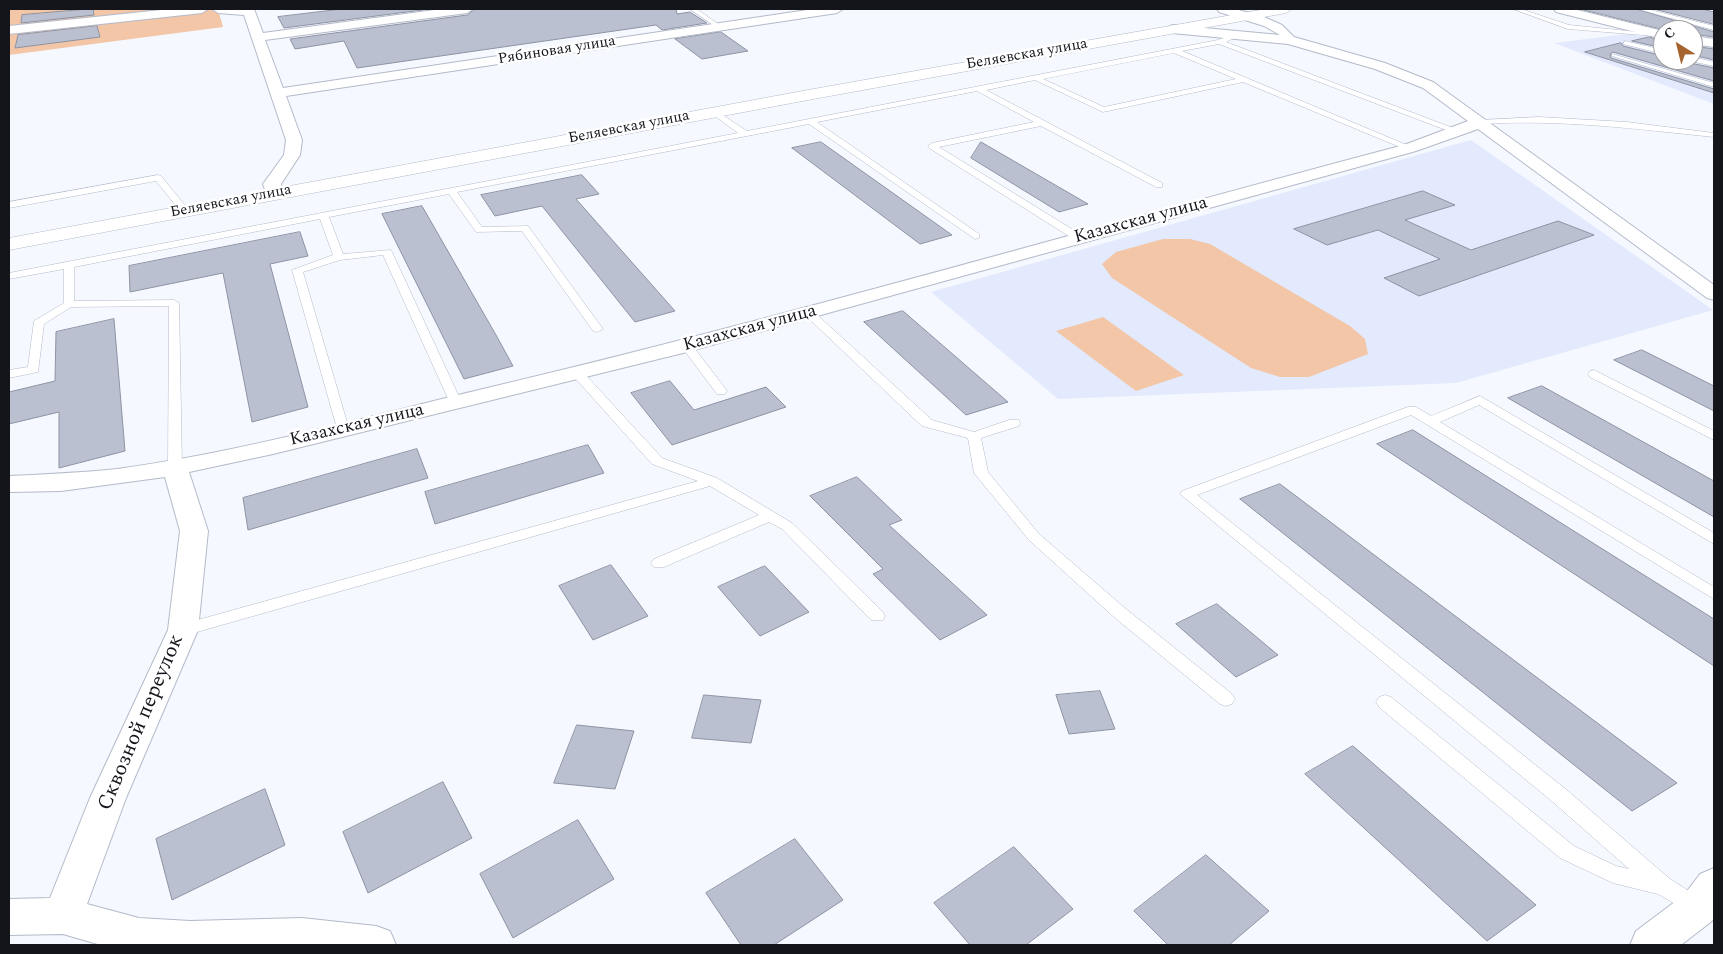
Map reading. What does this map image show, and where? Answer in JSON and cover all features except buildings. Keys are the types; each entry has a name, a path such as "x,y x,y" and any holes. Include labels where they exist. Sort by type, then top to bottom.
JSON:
{"main road":[{"name":"Беляевская улица","path":"9,244 1172,29 1246,12 1286,9"}],"street":[{"path":"9,30 184,9 202,9"},
{"path":"218,9 249,10 294,140 292,155 272,184 274,194"},
{"path":"258,37 467,9"},
{"name":"Рябиновая улица","path":"277,93 837,9"},
{"path":"1223,9 1246,12 1276,27 1286,34 1289,40"},
{"path":"1560,9 1653,33"},
{"path":"1172,29 1289,40 1380,66 1428,85 1714,294"},
{"name":"Казахская улица","path":"9,484 51,484 175,468 579,374 1410,148 1481,122"},
{"name":"Сквозной переулок","path":"63,916 108,798 183,630 194,532 175,468"},
{"path":"9,917 63,916 139,937 189,942 302,937 376,945"}],"lane":[{"path":"693,9 718,26"},
{"path":"1516,9 1568,27 1653,34"},
{"path":"1642,9 1684,20"},
{"path":"1703,25 1714,28"},
{"path":"9,276 747,135 1220,42 1234,36"},
{"path":"1220,42 1457,131"},
{"path":"1625,43 1653,50"},
{"path":"1174,51 1410,148"},
{"path":"1614,55 1714,85"},
{"path":"1036,78 1103,110 1244,79"},
{"path":"979,89 1159,185"},
{"path":"715,112 747,135"},
{"path":"1481,122 1519,118 1565,120 1636,125 1714,135"},
{"path":"811,122 975,236"},
{"path":"1042,123 932,146 1079,238"},
{"path":"9,205 158,178 185,211"},
{"path":"452,191 479,230 525,228 597,329"},
{"path":"323,215 339,257"},
{"path":"343,429 297,270 339,257 387,252 456,403"},
{"path":"68,264 69,304"},
{"path":"9,374 34,369 38,323 69,304 174,303 175,468"},
{"path":"809,313 927,424 974,436 1014,424"},
{"path":"687,346 721,391"},
{"path":"579,374 658,461 712,481 787,526 877,616"},
{"path":"1594,374 1714,436"},
{"path":"1431,421 1480,400 1714,539"},
{"path":"1689,922 1663,886 1561,797 1187,494 1412,410 1714,594"},
{"path":"974,436 981,473 1034,537 1120,613 1226,699"},
{"path":"183,630 712,481"},
{"path":"659,563 770,516"},
{"path":"1385,702 1568,852 1613,874 1663,886"}],"shaded area":[{"path":"9,9 218,9 223,27 9,55"},
{"path":"1627,34 1653,38 1653,70 1703,70 1703,44 1714,46 1714,104 1554,43"},
{"path":"1471,140 1713,310 1456,383 1058,399 931,292"},
{"path":"1163,239 1190,239 1210,244 1350,326 1365,339 1368,354 1309,377 1280,377 1251,368 1112,278 1102,264 1116,252"},
{"path":"1103,317 1184,375 1136,391 1056,331"}]}
